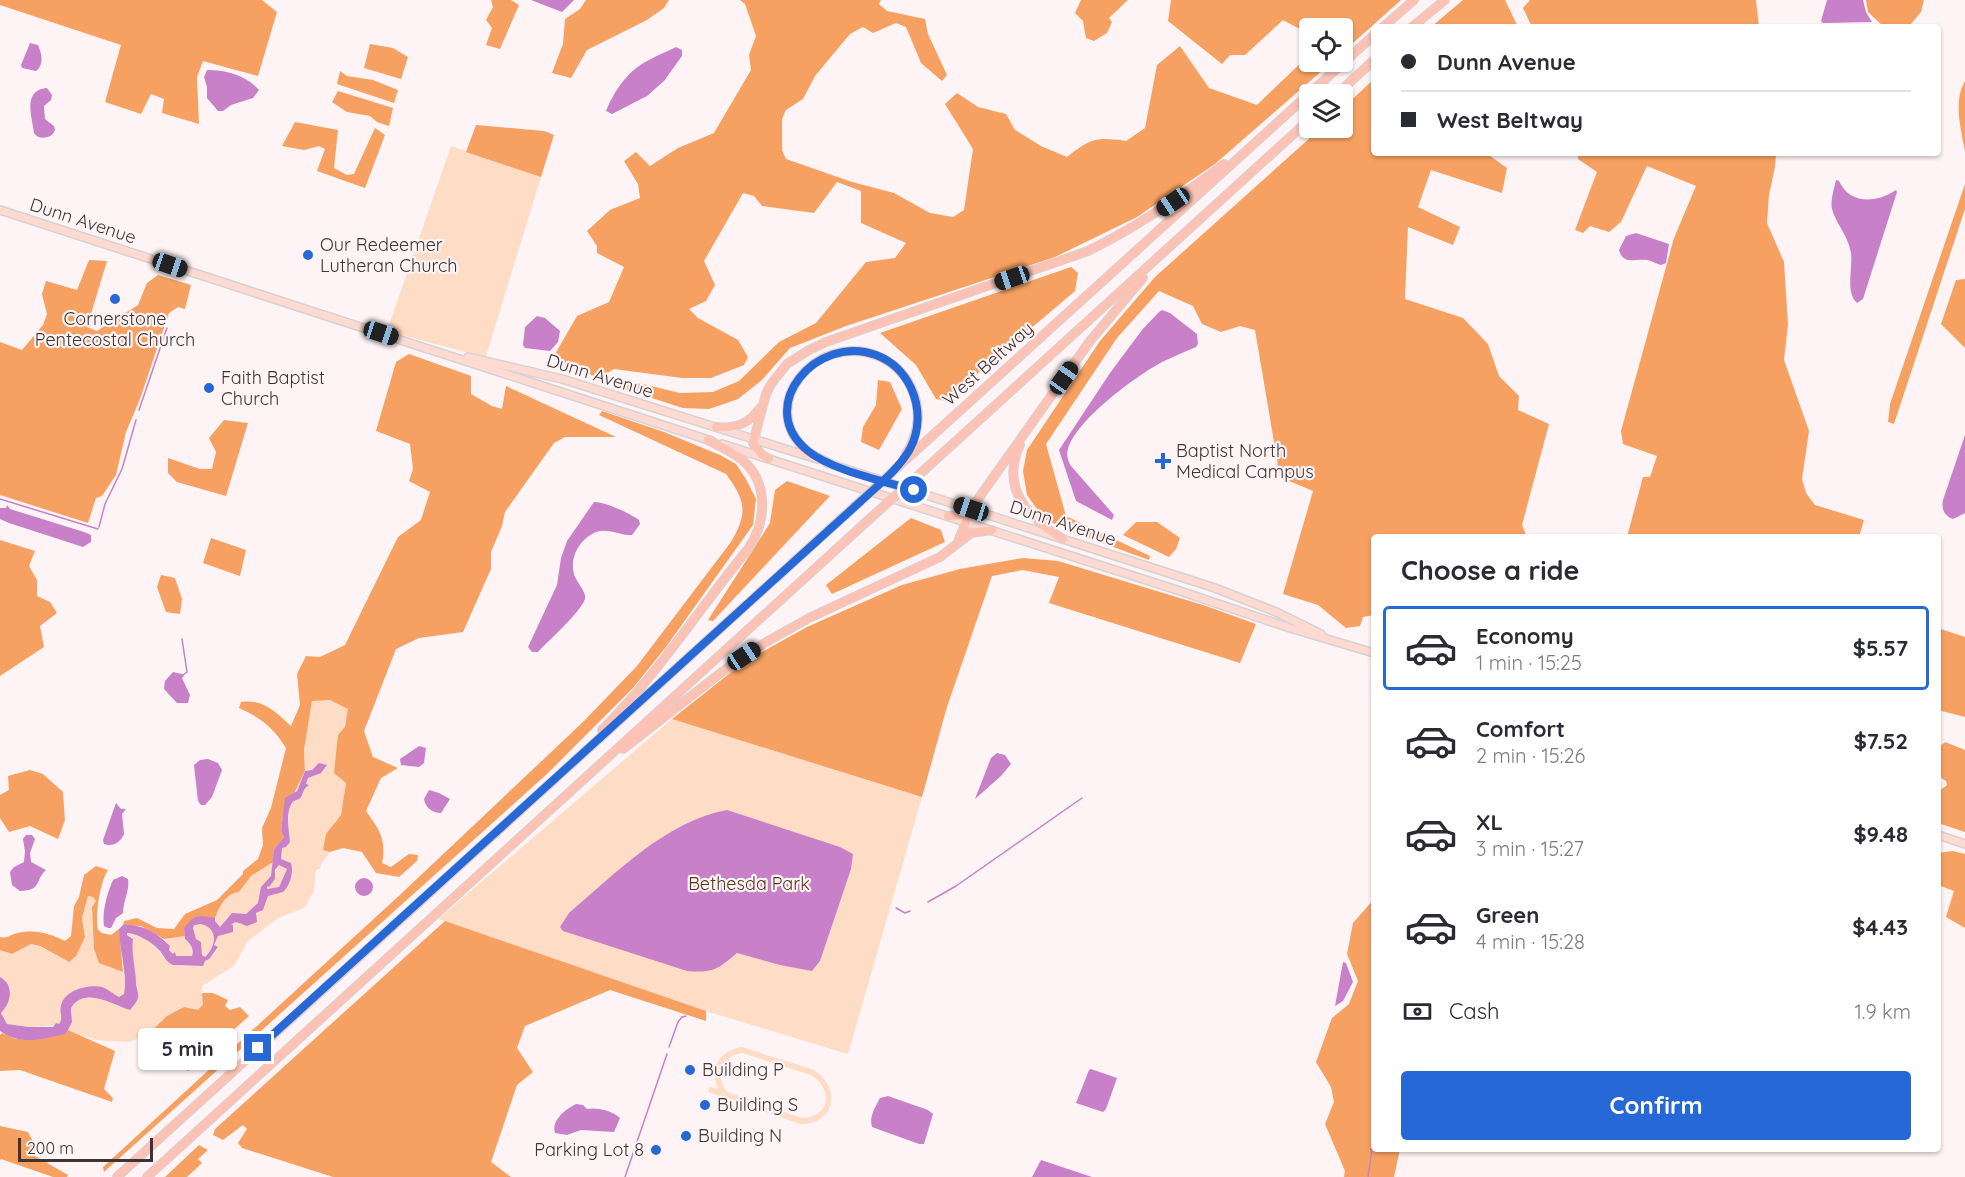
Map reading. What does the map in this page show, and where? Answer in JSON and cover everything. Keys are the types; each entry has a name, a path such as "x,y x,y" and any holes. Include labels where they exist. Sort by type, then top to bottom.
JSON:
{"highway":[{"path":"1386,24 1414,0"},
{"path":"1416,24 1445,0"},
{"name":"West Beltway","path":"117,1177 1371,38"},
{"path":"1348,84 1371,63"},
{"name":"West Beltway","path":"147,1177 1299,129"},
{"path":"716,427 732,428 745,423 755,415 780,372 796,357 809,350 1088,251 1155,214 1259,138"},
{"path":"957,543 971,509 1102,325 1135,286 1192,227"},
{"path":"831,464 807,451 795,436 788,419 788,404 796,382 810,366 831,354 852,350 866,352 890,362 905,377 915,396 918,415 917,428 911,447 900,464"},
{"path":"762,404 753,438 756,450 768,459"},
{"path":"1027,431 1014,463 1014,479 1018,495 1033,518 1063,539"},
{"path":"553,781 624,708 660,666 748,549 758,532 763,508 758,482 742,460 708,440"},
{"path":"948,516 963,515 971,509"},
{"path":"600,765 669,715 722,672 763,644 809,618 940,557 971,533 992,530"}],"main road":[{"name":"Dunn Avenue","path":"0,210 1290,628 1371,652"},
{"name":"Dunn Avenue","path":"430,348 534,372 753,438 1181,577 1244,599 1336,641"},
{"path":"578,397 598,390"},
{"path":"593,402 599,396 618,396"},
{"path":"1177,590 1181,577"},
{"path":"1941,836 1965,844"}],"green space":[{"path":"451,146 541,177 484,357 387,331"},
{"path":"330,699 349,708 345,727 346,783 341,815 335,821 323,850 330,852 320,869 316,870 314,891 304,908 278,918 248,941 234,966 202,986 203,1004 198,1010 167,1016 147,1035 129,1042 95,1040 68,1030 73,1015 71,1008 76,1002 88,997 120,1007 138,993 132,937 127,933 135,934 149,942 167,959 179,966 203,966 218,948 214,945 218,936 233,922 243,924 256,913 261,912 268,895 283,892 291,863 281,859 280,854 288,831 290,808 293,802 300,798 308,778 313,776 318,767 305,771 304,750 312,701"},
{"name":"Bethesda Park","path":"672,719 922,797 848,1054 706,1011 438,919"},
{"path":"273,862 271,876 261,891 258,903 246,914 227,917 222,926 218,926 215,920 220,906 226,899 239,892 251,876"},
{"path":"279,864 287,869 279,887 267,889 266,888"},
{"path":"88,896 94,897 96,901 92,907 94,949 99,963 123,972 126,987 124,994 119,997 90,987 62,1014 59,1025 30,1027 7,1024 1,1013 5,980 0,977 0,950 12,954 31,944 68,962 85,937 82,918"},
{"path":"201,924 212,928 214,936 212,948 204,957 193,928 194,925"},
{"path":"185,936 185,940 191,944 192,956 176,956 169,950 170,946 164,939"},
{"path":"742,1047 814,1070 829,1086 831,1104 827,1112 821,1119 812,1123 800,1124 708,1092 710,1087 718,1089 715,1074 718,1061 734,1049","holes":["742,1053 811,1075 823,1087 826,1101 818,1113 802,1118 727,1092 721,1080 725,1062"]}],"shaded area":[{"path":"0,0 262,0 277,12 258,76 203,61 197,77 199,124 162,113 164,99 151,94 141,114 105,102 121,45 0,5"},
{"path":"491,0 511,0 519,5 500,49 486,45 492,28 486,20 493,7"},
{"path":"531,0 574,0 562,12"},
{"path":"586,0 669,0 664,8 647,20 587,50 571,78 552,73 563,44 565,19 580,9"},
{"path":"740,0 881,0 879,4 887,11 925,19 928,34 947,75 942,81 921,63 906,27 896,23 873,33 863,27 850,34 815,76 803,99 786,110 782,119 782,150 786,159 852,182 894,193 930,213 953,217 964,210 973,149 945,104 957,93 978,107 1006,114 1015,130 1041,146 1067,157 1094,140 1126,141 1145,128 1157,65 1180,46 1209,88 1257,105 1299,65 1299,72 1321,72 1307,84 1299,84 1299,91 1215,164 1137,217 1055,257 846,326 790,348 762,380 738,399 709,409 683,408 620,388 620,382 643,384 680,393 713,392 739,381 779,342 816,323 866,262 895,258 906,243 861,223 861,191 837,182 814,213 762,206 754,196 743,193 704,261 715,285 706,301 689,309 698,318 738,340 748,357 744,365 711,378 682,378 614,369 599,378 568,366 554,356 577,316 609,302 624,267 597,253 597,246 587,231 610,210 640,198 638,184 624,161 636,152 650,166 678,148 714,133 751,70 749,55 756,36 745,4"},
{"path":"1081,0 1128,0 1109,18 1112,22 1107,33 1094,41 1086,38 1083,21 1075,13"},
{"path":"1171,0 1401,0 1374,24 1371,24 1371,27 1353,43 1353,18 1299,18 1299,29 1283,20 1245,55 1230,55 1222,64 1168,21"},
{"path":"1463,0 1505,0 1517,24 1435,24"},
{"path":"1530,0 1756,0 1759,24 1531,24 1523,8"},
{"path":"1827,0 1863,0 1872,22 1823,23 1821,21"},
{"path":"1866,0 1924,0 1921,12 1911,24 1881,24 1868,12"},
{"path":"30,43 38,45 42,59 36,71 22,68 21,65"},
{"path":"370,44 393,48 408,57 401,79 364,68"},
{"path":"676,47 682,50 682,56 664,81 647,96 612,114 606,111 618,88 629,74 643,63"},
{"path":"207,70 235,74 259,90 253,98 218,111 207,98 204,77"},
{"path":"340,71 347,76 373,80 398,90 394,103 337,84"},
{"path":"1965,81 1965,151 1960,125 1959,97"},
{"path":"1371,82 1371,156 1490,156 1507,168 1502,193 1431,170 1418,207 1460,227 1453,245 1408,227 1405,299 1463,318 1488,344 1499,376 1519,396 1518,410 1549,424 1522,525 1526,534 1371,534 1371,616 1363,617 1360,626 1346,628 1318,605 1283,594 1313,491 1280,477 1255,330 1240,326 1221,332 1202,324 1193,306 1159,291 1117,338 1046,444 1066,516 1150,556 1149,560 1044,519 1027,495 1023,471 1027,450 1100,341 1155,277 1310,138 1353,138 1353,99"},
{"path":"47,88 52,95 51,100 44,106 45,119 54,126 55,130 52,135 42,138 34,133 30,105 34,94"},
{"path":"338,91 393,108 389,126 377,122 370,116 347,112 332,102"},
{"path":"295,122 338,130 334,168 347,175 354,174 375,128 385,135 365,188 317,171 325,149 319,146 304,150 282,146"},
{"path":"476,125 544,131 554,135 541,177 466,152"},
{"path":"1578,156 1776,156 1767,223 1784,262 1788,324 1784,360 1809,431 1802,479 1806,493 1815,505 1864,520 1860,534 1628,534 1643,477 1650,477 1657,456 1623,444 1621,431 1674,238 1696,186 1647,166 1621,222 1609,232 1590,226 1583,233 1575,230 1597,172 1578,159"},
{"path":"1836,180 1857,198 1873,199 1896,190 1897,192 1863,299 1857,303 1853,299 1850,287 1851,253 1832,209"},
{"path":"1965,184 1965,209 1894,424 1888,422 1890,404"},
{"path":"1636,233 1669,244 1666,263 1661,265 1647,260 1627,260 1621,255 1619,250 1626,236"},
{"path":"89,260 107,261 87,327 97,331 138,305 147,283 158,275 191,285 185,309 178,307 169,313 140,399 126,432 116,475 102,496 96,498 88,523 0,495 0,342 22,350 43,325 47,314 42,294 46,281 77,290"},
{"path":"1071,267 1078,273 1075,291 945,401 936,399 916,365 880,333"},
{"path":"1965,279 1965,348 1941,324 1956,280"},
{"path":"1162,310 1170,313 1197,334 1196,347 1162,362 1108,400 1082,425 1067,451 1071,466 1114,515 1112,520 1076,501 1059,450 1110,373 1142,330"},
{"path":"537,316 545,318 560,331 558,342 550,351 525,348 523,345 525,327"},
{"path":"409,354 471,376 471,394 492,406 502,409 506,386 616,437 565,437 554,443 505,512 491,552 491,569 463,632 419,638 396,649 364,731 373,757 398,768 381,778 366,811 375,823 383,841 382,863 391,867 409,854 418,855 417,861 399,877 376,873 362,852 343,848 330,852 323,850 326,834 341,815 346,783 334,773 338,735 345,727 348,709 330,700 312,701 304,750 305,771 283,816 281,831 284,837 274,849 273,862 251,876 239,892 230,895 221,905 215,918 184,929 185,936 164,939 141,926 123,925 124,921 137,918 157,928 174,929 185,914 217,900 243,874 243,871 258,859 263,845 262,828 271,808 286,748 266,724 239,708 241,702 263,705 274,711 291,726 300,705 297,674 306,656 320,657 345,645 398,537 421,520 430,492 409,481 413,469 410,444 376,431 396,362"},
{"path":"878,380 890,382 902,409 879,450 861,442 863,427 876,405"},
{"path":"602,411 664,432 736,464 756,499 753,525 666,647 633,688 547,774 104,1172 103,1167 402,893 583,722 637,666 731,542 740,523 742,507 738,492 726,474 599,415"},
{"path":"224,420 248,423 226,496 177,482 168,473 168,458 200,469 212,469 216,452 209,438"},
{"path":"1965,435 1965,513 1953,519 1944,512 1943,500"},
{"path":"787,481 830,496 713,621 708,620 770,523 775,490"},
{"path":"594,502 624,511 639,520 640,524 632,535 609,531 594,533 578,547 573,567 585,599 577,612 538,652 532,652 528,647 557,585 561,558 567,541"},
{"path":"7,505 10,509 91,535 91,542 83,547 9,523 0,519 0,508 6,508"},
{"path":"911,518 941,530 945,542 832,594 826,585"},
{"path":"1136,522 1157,522 1180,538 1176,549 1169,557 1123,535"},
{"path":"211,538 246,550 240,576 203,563"},
{"path":"0,540 35,551 29,566 37,580 37,596 50,602 57,613 40,626 44,647 0,676"},
{"path":"1023,558 1058,561 1206,606 1256,624 1240,663 1049,603 1059,577 1023,570 992,576 947,707 922,797 672,719 744,662 807,627 902,585 960,569"},
{"path":"161,575 175,578 182,599 180,614 166,612 157,587"},
{"path":"1941,629 1965,637 1965,717 1941,711"},
{"path":"173,672 184,676 182,678 190,695 188,703 177,703 164,689 165,681"},
{"path":"1945,742 1965,750 1965,832 1941,824 1941,790 1947,785 1946,781 1941,778 1941,745"},
{"path":"419,746 426,748 424,763 419,767 401,765 400,759"},
{"path":"997,753 1005,755 1011,764 975,799 991,758"},
{"path":"208,759 218,763 222,770 212,797 205,805 201,805 198,801 194,765 200,760"},
{"path":"319,763 327,765 321,773 308,778 306,784 309,785 300,798 293,802 289,810 290,842 282,848 281,859 291,863 292,875 283,892 268,896 263,910 256,913 257,922 247,926 233,923 231,925 233,925 233,932 218,936 214,945 218,947 203,966 173,965 149,942 127,933 133,939 138,996 130,1010 99,999 84,998 71,1008 72,1022 66,1034 24,1040 8,1036 0,1031 0,977 5,980 10,989 9,999 1,1013 7,1024 53,1027 60,1022 63,1000 77,989 96,986 119,997 124,994 125,979 119,937 119,929 123,925 142,927 154,933 170,946 169,950 173,954 175,952 176,956 192,956 192,949 185,939 184,929 190,921 201,916 215,918 220,927 232,913 246,914 258,903 261,887 271,876 274,849 284,837 281,831 285,798 297,791 305,771 312,770","holes":["279,865 287,869 279,887 267,889 267,886 269,887 275,879 275,870","201,924 211,929 214,938 212,948 205,957 202,955 201,942 196,939 193,928 194,925"]},
{"path":"30,770 43,774 63,792 65,820 58,839 30,826 9,832 0,818 0,795 9,790 8,776"},
{"path":"429,790 450,799 441,813 432,811 426,805 424,799"},
{"path":"116,803 121,809 126,809 122,814 124,834 116,844 104,844 103,840"},
{"path":"727,810 840,847 853,854 851,869 820,961 812,971 737,953 709,971 687,971 563,931 560,927 569,913 642,851 683,825"},
{"path":"26,835 32,835 35,839 30,853 31,862 46,870 35,887 20,891 12,885 10,872 24,862 23,839"},
{"path":"1953,851 1965,854 1965,928 1946,917 1954,891 1941,886 1941,853"},
{"path":"96,866 108,870 99,899 98,930 111,935 119,929 123,972 99,963 94,949 92,907 96,901 93,897 88,896 82,918 85,937 76,956 69,962 40,946 31,944 12,954 0,950 0,937 18,933 43,933 65,941 71,936 74,906 79,897 84,875"},
{"path":"122,876 128,879 123,913 116,918 111,928 108,928 104,926 107,897 113,880"},
{"path":"364,878 370,881 373,887 370,893 364,896 358,893 355,887 358,881"},
{"path":"1371,902 1371,1152 1399,1152 1394,1177 1344,1177 1345,1171 1325,1124 1334,1102 1331,1087 1316,1062 1332,1018 1349,1004 1358,981 1347,954 1353,923"},
{"path":"445,921 706,1011 706,1021 610,990 525,1026 517,1048 533,1072 517,1085 491,1162 511,1177 333,1177 242,1148 238,1143 247,1129 243,1125 223,1140 213,1135 215,1129"},
{"path":"1343,962 1346,963 1353,982 1343,1001 1335,1006"},
{"path":"202,993 213,993 228,1000 225,1006 230,1010 240,1007 249,1016 188,1071 181,1067 173,1051 162,1051 147,1035 167,1016 184,1007 198,1010 203,1004"},
{"path":"68,1030 115,1051 104,1089 113,1098 112,1102 20,1070 0,1071 0,1035 2,1033 16,1039 66,1034"},
{"path":"1091,1069 1117,1078 1103,1112 1076,1103"},
{"path":"888,1096 928,1110 933,1114 924,1144 872,1127 872,1116 876,1105 880,1098"},
{"path":"576,1104 583,1105 587,1109 605,1110 620,1118 614,1132 581,1130 567,1135 555,1133 557,1119"},
{"path":"0,1126 28,1132 36,1147 35,1156 68,1175 67,1177 53,1177 1,1159 0,1161"},
{"path":"199,1145 208,1150 198,1159 202,1163 187,1177 165,1177"},
{"path":"1041,1160 1092,1177 1032,1177"}],"waterway":[{"path":"139,410 167,328"},
{"path":"99,527 105,504 122,469 136,420"},
{"path":"0,499 98,529"},
{"path":"182,639 187,672 183,675"},
{"path":"928,902 956,886 1082,798"},
{"path":"896,908 905,913 910,911"},
{"path":"669,1047 678,1022 686,1016"},
{"path":"625,1177 667,1054"},
{"path":"1368,1177 1372,1152"}],"place":[{"name":"Our Redeemer Lutheran Church","path":"308,255"},
{"name":"Cornerstone Pentecostal Church","path":"115,299"},
{"name":"Faith Baptist Church","path":"209,388"},
{"name":"Baptist North Medical Campus","path":"1163,461"},
{"name":"Building P","path":"690,1070"},
{"name":"Building S","path":"705,1105"},
{"name":"Building N","path":"686,1136"},
{"name":"Parking Lot 8","path":"656,1150"}],"route":[{"path":"258,1048 776,578 854,507 869,493 884,479 900,464 911,447 917,428 918,415 915,396 910,384 896,367 876,355 852,350 831,354 810,366 796,382 788,408 790,426 800,443 807,451 831,464 872,477 893,484 914,490"}]}
